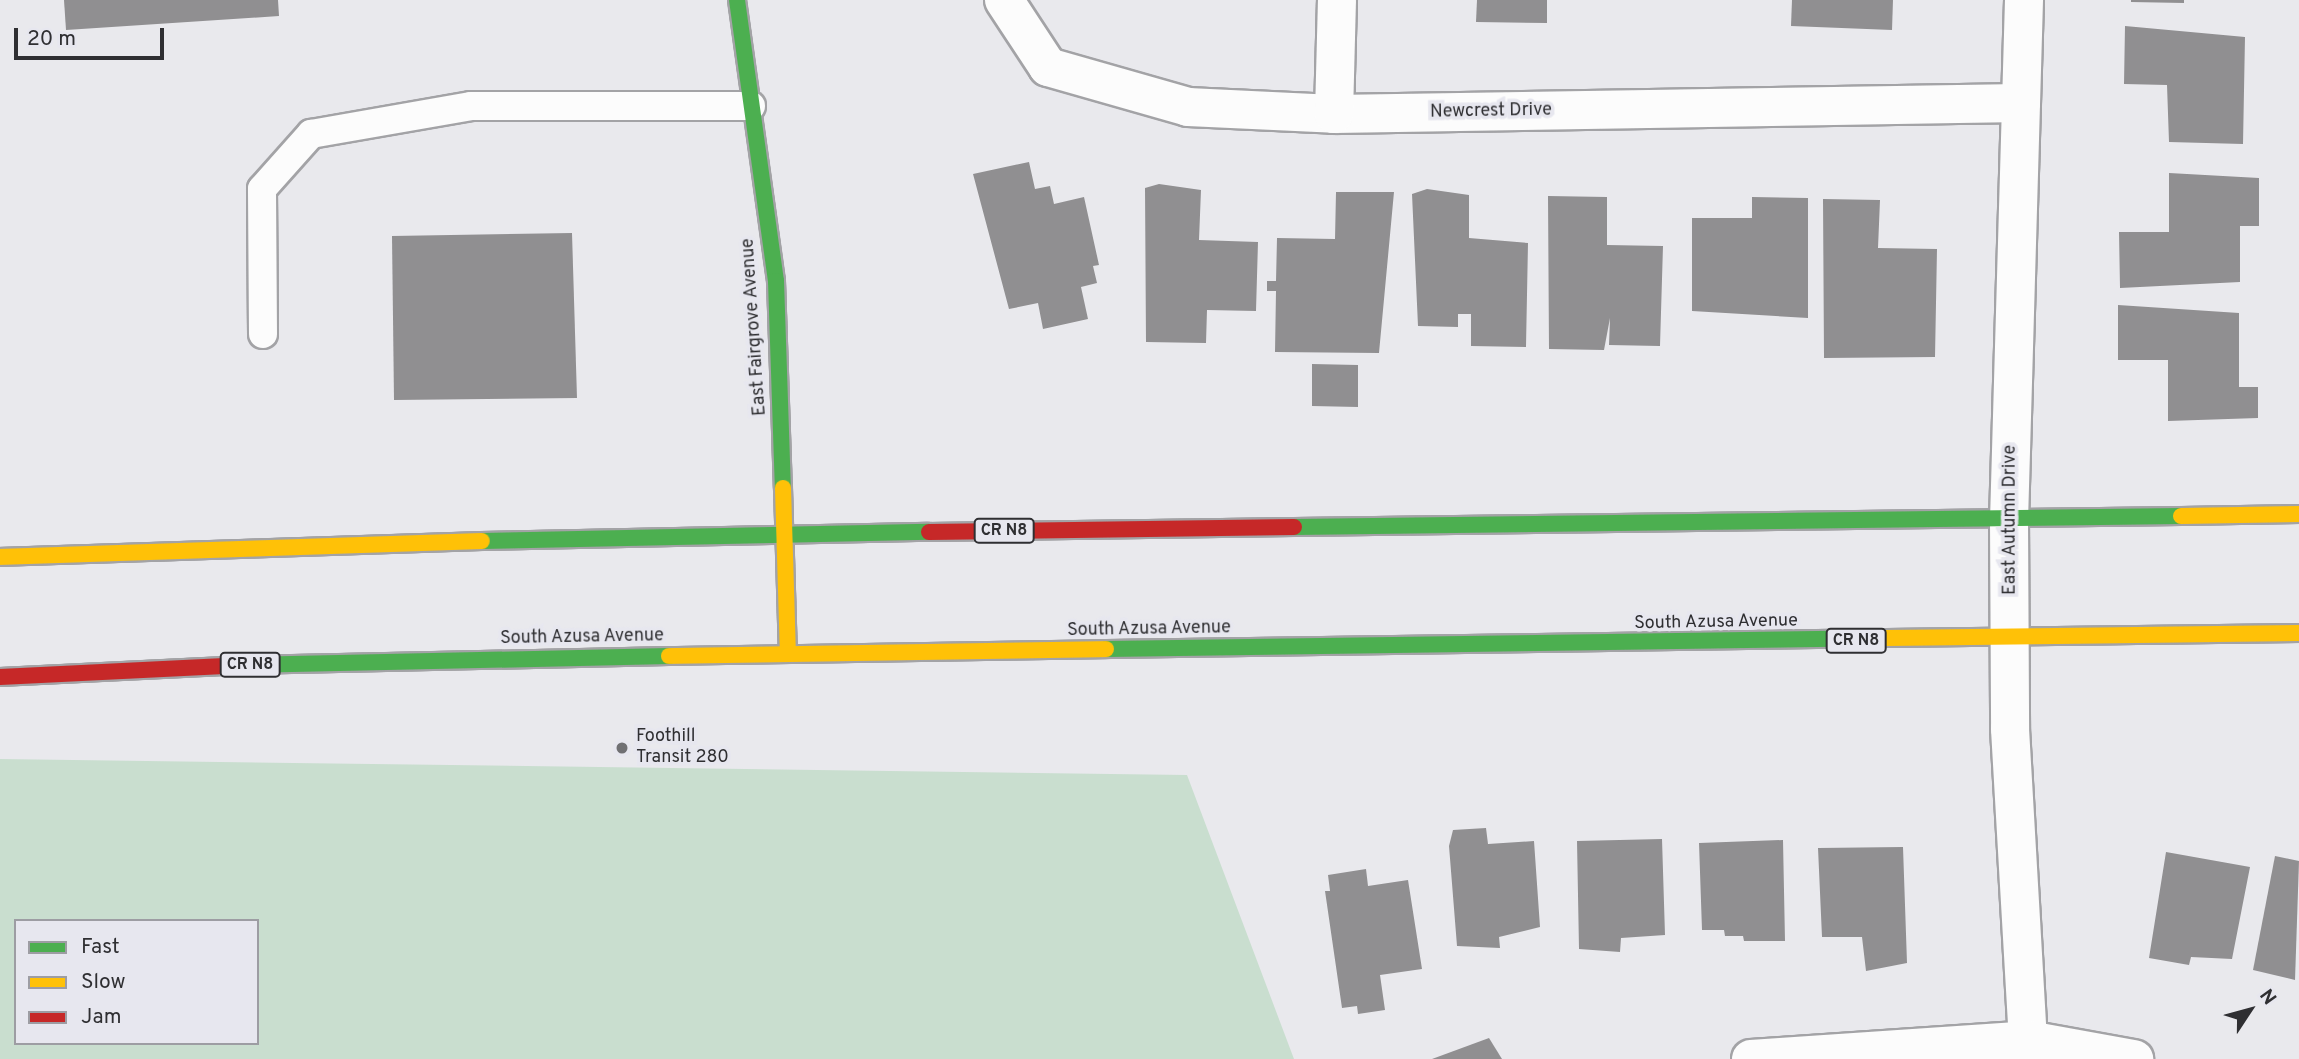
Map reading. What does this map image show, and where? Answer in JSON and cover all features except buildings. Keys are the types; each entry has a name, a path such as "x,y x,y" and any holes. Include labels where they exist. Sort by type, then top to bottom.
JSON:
{"main road":[{"name":"East Fairgrove Avenue","path":"737,0 776,281 789,653"},
{"name":"CR N8","path":"0,557 100,549 786,534 2009,520 2299,514"},
{"name":"South Azusa Avenue","path":"0,677 107,668 789,653 2011,639 2299,633"}],"street":[{"name":"Newcrest Drive","path":"1004,0 1048,67 1188,107 1334,114 2021,103"},
{"path":"1334,114 1337,0"},
{"name":"East Autumn Drive","path":"2024,0 2009,520 2011,639 2028,1040"},
{"path":"1751,1059 2028,1040 2134,1059"}],"lane":[{"path":"263,334 262,189 311,134 471,106 751,106"}],"green space":[{"path":"0,759 1187,775 1294,1059 0,1059"}],"traffic: fast":[{"path":"737,0 776,281 783,488"},
{"path":"1294,527 2181,516"},
{"path":"482,541 929,532"},
{"path":"1106,649 1887,638"},
{"path":"245,665 669,656"}],"traffic: slow":[{"path":"783,488 788,653"},
{"path":"2181,516 2299,514"},
{"path":"0,557 482,541"},
{"path":"1887,638 2299,633"},
{"path":"669,656 1106,649"}],"traffic: jam":[{"path":"929,532 1294,527"},
{"path":"0,677 245,665"}],"place":[{"name":"Foothill Transit 280","path":"622,748"}]}
